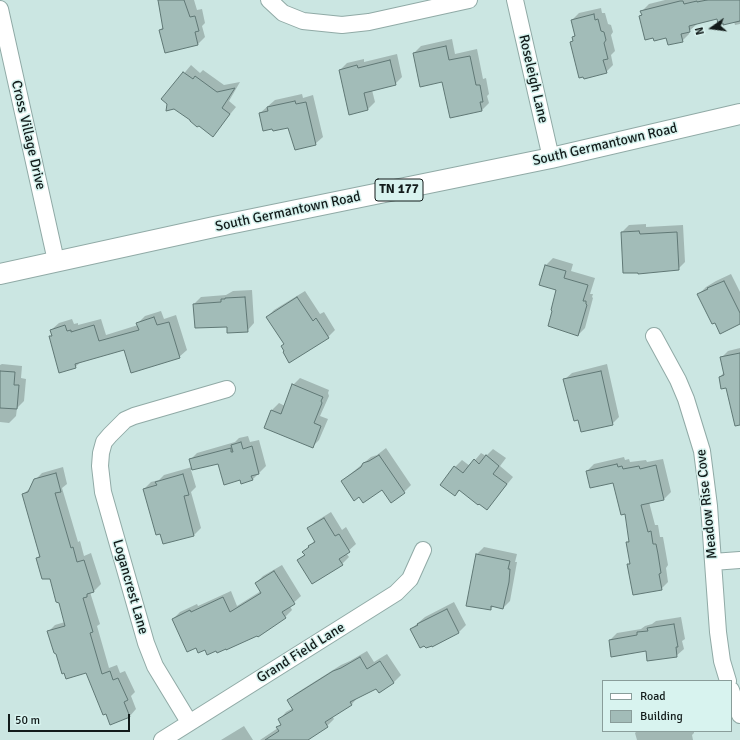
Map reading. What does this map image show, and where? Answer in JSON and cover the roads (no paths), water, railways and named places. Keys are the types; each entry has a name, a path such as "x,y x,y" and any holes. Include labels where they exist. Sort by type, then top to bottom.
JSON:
{"main road":[{"name":"South Germantown Road","path":"0,274 214,227 551,158 740,114"}],"street":[{"path":"269,0 283,13 303,21 342,25 369,22 469,0"},
{"name":"Roseleigh Lane","path":"515,0 551,158"},
{"name":"Cross Village Drive","path":"0,9 56,261"},
{"name":"Meadow Rise Cove","path":"654,336 672,368 686,400 702,451 706,478 718,639 728,680"},
{"name":"Logancrest Lane","path":"189,722 156,666 146,643 100,479 100,460 104,442 125,420 134,416 227,390"},
{"name":"Grand Field Lane","path":"162,740 396,594 410,579 423,550"},
{"path":"713,562 740,560"},
{"path":"732,693 740,715"}]}
